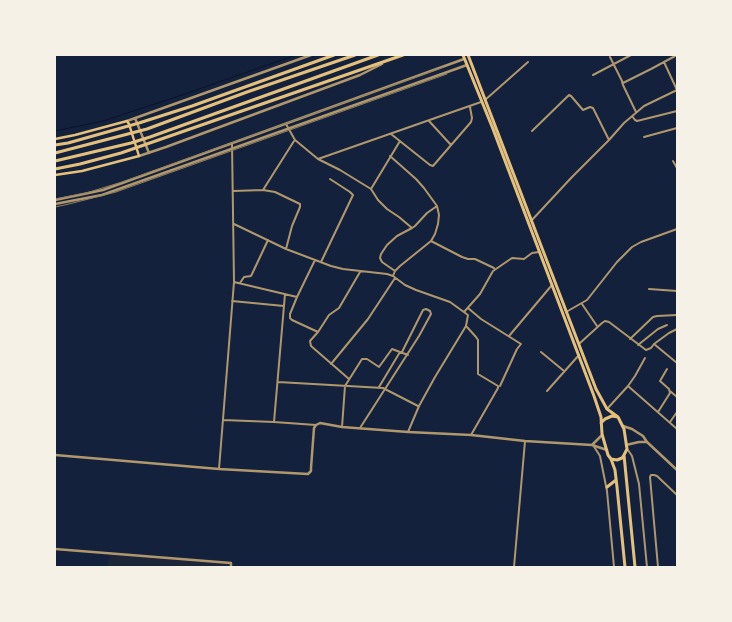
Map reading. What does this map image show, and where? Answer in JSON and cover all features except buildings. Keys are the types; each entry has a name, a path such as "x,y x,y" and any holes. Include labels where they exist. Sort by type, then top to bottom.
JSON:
{"main road":[{"path":"55,145 128,127 334,55"},
{"path":"55,153 143,131 247,92 355,55"},
{"path":"55,161 146,138 378,55"},
{"path":"55,169 121,154 402,55"},
{"path":"468,55 493,129 596,389 607,409 618,417 623,426 627,447 622,458 617,460 611,459"},
{"path":"463,57 484,101"},
{"path":"55,139 127,121 139,156 55,176"},
{"path":"530,222 601,417 602,434 608,456 615,470 625,567"},
{"path":"601,423 612,416 618,417"},
{"path":"624,454 635,567"},
{"path":"607,487 616,480"}],"street":[{"path":"127,121 311,55"},
{"path":"593,74 631,55"},
{"path":"622,82 677,56"},
{"path":"55,200 103,190 286,124 463,57"},
{"path":"610,57 636,112"},
{"path":"139,156 360,75 390,60"},
{"path":"318,159 484,101 528,62"},
{"path":"530,222 636,112 644,106 677,90 664,62"},
{"path":"55,204 102,195 467,66"},
{"path":"532,131 569,95 584,110 592,107 609,140"},
{"path":"390,134 431,166 434,165 472,120 470,106"},
{"path":"632,116 636,121 677,110"},
{"path":"135,118 149,153"},
{"path":"429,121 452,146"},
{"path":"286,124 295,140 318,159 371,189 387,209 412,228"},
{"path":"644,137 677,128"},
{"path":"263,190 295,140"},
{"path":"371,189 400,141"},
{"path":"219,469 234,282 232,143"},
{"path":"331,364 368,319 394,277 395,272 431,241 438,224 439,215 436,206 416,179 390,156"},
{"path":"673,161 677,168"},
{"path":"321,262 353,195 330,179"},
{"path":"233,191 263,190 275,192 300,204 288,237 286,249"},
{"path":"395,272 382,262 381,254 397,236 415,226 436,206"},
{"path":"234,224 286,249 321,262 343,269 387,274 416,290 450,302 468,315 466,326 419,406 408,432"},
{"path":"566,312 582,304 592,295 617,262 632,247 677,230"},
{"path":"240,283 244,277 251,276 268,240"},
{"path":"431,241 462,257 475,259 496,269"},
{"path":"464,312 480,294 490,274 496,269 512,258 524,259 532,253 540,252"},
{"path":"316,260 297,297 290,318 318,332"},
{"path":"349,379 311,346 310,341 329,315 339,308 360,272"},
{"path":"234,282 297,297"},
{"path":"509,336 552,285"},
{"path":"649,289 677,291"},
{"path":"274,422 285,294"},
{"path":"232,301 284,306"},
{"path":"582,304 598,327"},
{"path":"468,308 481,319 521,344 470,435"},
{"path":"359,428 420,336 430,317 430,311 423,310 401,352 378,387"},
{"path":"630,339 653,317 677,315"},
{"path":"576,348 578,344 598,327 608,321 647,350 677,329"},
{"path":"638,345 658,329 667,325"},
{"path":"466,326 478,340 478,374 497,384 498,388"},
{"path":"654,344 677,363"},
{"path":"342,427 345,386 362,359 367,359 379,367 392,349 408,355"},
{"path":"541,352 564,372"},
{"path":"547,391 579,355"},
{"path":"607,409 636,376 645,358"},
{"path":"667,369 660,381 677,397"},
{"path":"278,382 378,387 386,389 419,406"},
{"path":"628,386 677,429"},
{"path":"658,412 670,391"},
{"path":"669,423 677,412"},
{"path":"223,420 316,425 320,423 342,427 592,445 607,450"},
{"path":"55,455 219,469 308,474 311,471 316,425"},
{"path":"623,426 643,436 677,470"},
{"path":"592,445 602,434"},
{"path":"514,567 525,441"},
{"path":"647,442 639,442 627,447 634,460 639,484 647,567"},
{"path":"592,445 600,456 607,487 614,567"},
{"path":"624,454 634,460"},
{"path":"658,567 651,475 657,476 677,495"},
{"path":"55,550 226,563 231,565"}],"shaded area":[{"path":"109,554 231,563 231,567 108,567"}],"waterway":[{"path":"55,131 103,121 296,55"}],"railway":[{"path":"55,199 86,193 122,182 444,67"},
{"path":"55,207 116,192 447,74"}]}
